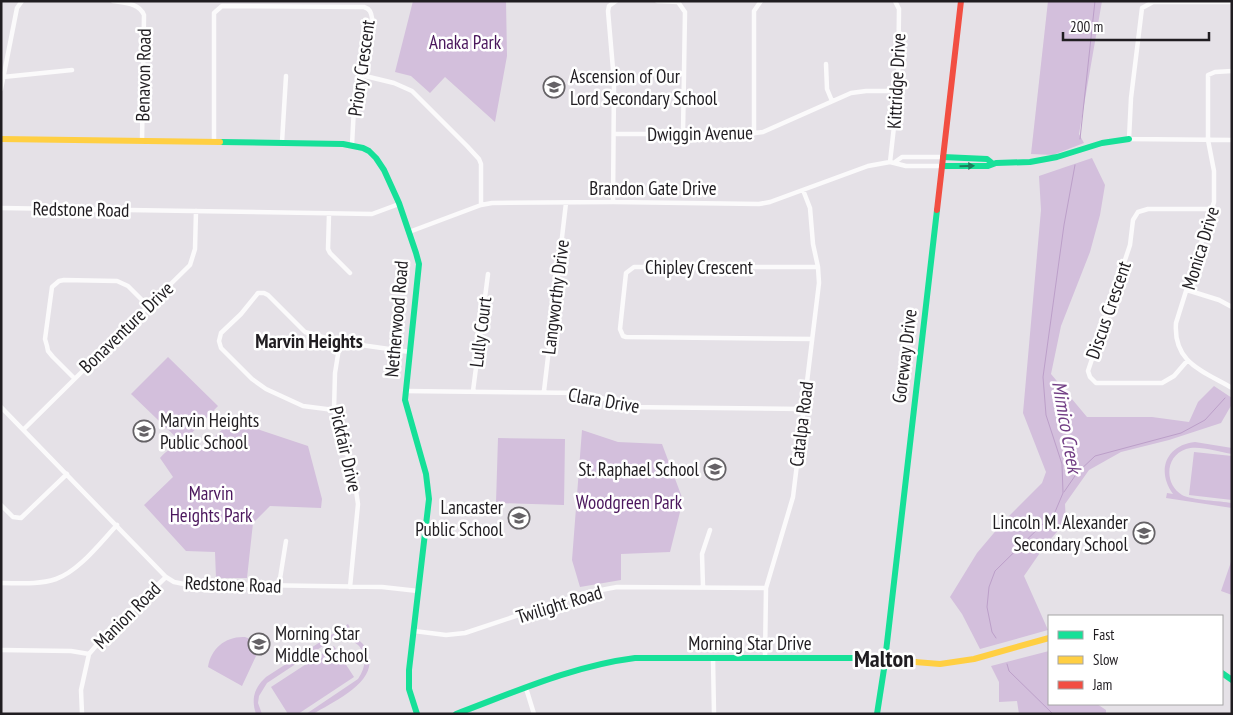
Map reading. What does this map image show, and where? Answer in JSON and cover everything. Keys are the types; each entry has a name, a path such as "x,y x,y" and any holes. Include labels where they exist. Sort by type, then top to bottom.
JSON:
{"street":[{"path":"1,89 17,8 22,1"},
{"name":"Benavon Road","path":"114,1 137,7 142,10 144,15 142,141"},
{"path":"613,202 614,81 608,11 609,6 616,1"},
{"path":"657,1 678,2 684,12 683,133"},
{"path":"754,133 754,11 761,1"},
{"name":"Kittridge Drive","path":"893,162 898,91 900,9 895,1"},
{"name":"Goreway Drive","path":"877,714 961,1"},
{"path":"1130,139 1131,98 1142,8 1153,2 1232,2"},
{"name":"Priory Crescent","path":"214,142 214,13 219,7 354,7 368,9 372,13 372,18 354,107 352,145"},
{"path":"826,64 827,89 832,101"},
{"path":"3,77 72,70"},
{"name":"Monica Drive","path":"1187,361 1181,352 1175,333 1176,323 1215,199 1214,171 1208,140 1208,75 1215,72 1232,71"},
{"path":"282,142 286,76"},
{"path":"361,76 408,88 479,158 481,164 481,205"},
{"name":"Dwiggin Avenue","path":"614,134 763,132 851,93 860,91 898,91"},
{"name":"Netherwood Road","path":"1,139 282,142 352,145 369,151 378,160 385,170 399,204 419,264 405,391 407,409 428,487 429,509 408,679 409,689 417,714"},
{"name":"Brandon Gate Drive","path":"893,162 906,166 1020,164 1057,158 1104,142 1130,139 1232,140"},
{"name":"Brandon Gate Drive","path":"409,232 481,205 492,203 759,204 770,202 860,168 893,162 902,157 987,159 992,163"},
{"name":"Catalpa Road","path":"765,658 766,588 793,497 819,283 818,267 812,244 810,208 803,190"},
{"name":"Langworthy Drive","path":"544,391 566,203"},
{"name":"Redstone Road","path":"1,208 372,214 399,204"},
{"name":"Discus Crescent","path":"1187,361 1168,380 1156,384 1096,383 1090,377 1088,371 1130,244 1133,220 1138,212 1148,209 1213,209"},
{"name":"Bonaventure Drive","path":"24,429 190,264 195,249 196,211"},
{"path":"329,214 328,248 330,253 350,273"},
{"name":"Chipley Crescent","path":"812,339 626,337 623,336 620,329 626,273 634,267 818,267"},
{"name":"Lully Court","path":"473,391 488,274"},
{"path":"74,378 53,357 47,346 46,339 52,287 55,284 64,280 117,281 128,286 148,306"},
{"path":"1187,290 1219,300 1232,307"},
{"path":"334,410 303,406 266,389 252,379 222,348 219,338 221,333 242,314 254,296 258,293 264,293 305,332 340,342 410,352"},
{"name":"Pickfair Drive","path":"340,342 334,373 334,410 354,476 358,504 350,587"},
{"path":"1187,361 1232,388"},
{"name":"Clara Drive","path":"405,391 544,391 594,395 624,407 803,409"},
{"name":"Redstone Road","path":"1,407 174,582 184,584 400,588 418,591"},
{"path":"1,505 13,517 20,518 67,474"},
{"path":"1,583 31,583 56,579 76,567 117,525"},
{"path":"703,587 702,554 710,530"},
{"path":"279,585 286,541"},
{"name":"Manion Road","path":"82,714 81,690 89,654 107,633 166,576"},
{"name":"Twilight Road","path":"414,631 446,635 465,633 585,593 617,587 766,588"},
{"name":"Morning Star Drive","path":"456,714 584,667 615,659 884,658 947,664 982,657 1048,638"},
{"path":"1,650 89,654"},
{"path":"714,658 714,714"},
{"path":"526,688 534,714"}],"green space":[{"name":"Anaka Park","path":"413,1 506,1 507,56 495,122 445,77 430,93 411,76 395,72"},
{"path":"1048,1 1102,1 1079,134 1084,143 1053,155 1031,154"},
{"path":"1092,158 1105,185 1100,215 1090,252 1061,326 1051,374 1087,417 1152,417 1189,422 1198,402 1214,386 1232,398 1232,404 1221,423 1169,440 1121,452 1089,470 1065,504 1066,522 1046,544 1024,576 1048,630 980,649 962,614 950,597 977,553 1004,521 1042,483 1046,472 1023,413 1041,210 1039,176"},
{"path":"168,357 218,406 182,443 131,394"},
{"name":"Marvin Heights Park","path":"238,414 248,426 308,446 322,499 321,508 270,506 253,523 247,578 216,578 215,552 186,551 144,505 173,477 160,458 164,454 178,446 189,447 199,452"},
{"name":"Woodgreen Park","path":"582,430 618,442 662,444 683,500 670,552 621,554 621,580 580,587 572,560"},
{"path":"498,438 565,439 564,505 496,503"},
{"path":"1195,442 1232,448 1232,454 1203,448 1186,449 1174,458 1171,464 1169,470 1172,484 1176,490 1187,497 1232,503 1232,508 1166,498 1167,493 1173,494 1165,477 1167,461 1177,448"},
{"path":"1194,452 1232,456 1232,500 1189,495"},
{"path":"1232,559 1232,595 1221,591"},
{"path":"348,624 350,628 342,634 357,639 363,644 370,662 362,681 332,703 313,714 306,714 358,679 363,670 364,655 356,644 350,640 332,640 267,683 259,696 258,703 262,714 256,714 254,699 256,690 266,677"},
{"path":"238,637 245,637 262,643 242,686 208,667 212,654 221,644"},
{"path":"334,646 354,677 298,714 288,714 271,687"},
{"path":"1048,651 1048,705 1098,705 1106,710 1106,714 1019,714 1017,701 999,702 999,682 991,666"}],"waterway":[{"name":"Mimico Creek","path":"1080,139 1095,1"},
{"name":"Mimico Creek","path":"996,638 992,632 987,607 989,587 995,571 1055,512 1063,493 1062,464 1046,415 1043,377 1064,225 1075,165"},
{"path":"1064,492 1077,473 1095,456 1181,433 1205,420 1225,398"},
{"name":"Mimico Creek","path":"1007,664 1009,671 1053,714"}],"traffic: fast":[{"path":"942,166 988,166 996,163 1030,162 1057,157 1102,143 1129,139"},
{"path":"220,142 343,144 363,148 376,158 384,170 399,203 419,264 405,400 426,474 429,499 409,670 409,689 417,714"},
{"path":"943,157 987,159 992,163"},
{"path":"877,714 884,669 937,210"},
{"path":"456,714 566,673 635,658 872,658 915,662"},
{"path":"1223,674 1232,680"}],"traffic: slow":[{"path":"1,139 220,142"},
{"path":"915,662 940,664 974,659 1048,638"}],"traffic: jam":[{"path":"937,210 961,1"}],"place":[{"name":"Ascension of Our Lord Secondary School","path":"554,87"},
{"name":"Marvin Heights Public School","path":"144,431"},
{"name":"St. Raphael School","path":"715,469"},
{"name":"Lancaster Public School","path":"519,518"},
{"name":"Lincoln M. Alexander Secondary School","path":"1144,533"},
{"name":"Morning Star Middle School","path":"259,644"}],"district":[{"name":"Marvin Heights","path":"309,341"},
{"name":"Malton","path":"884,659"}]}
